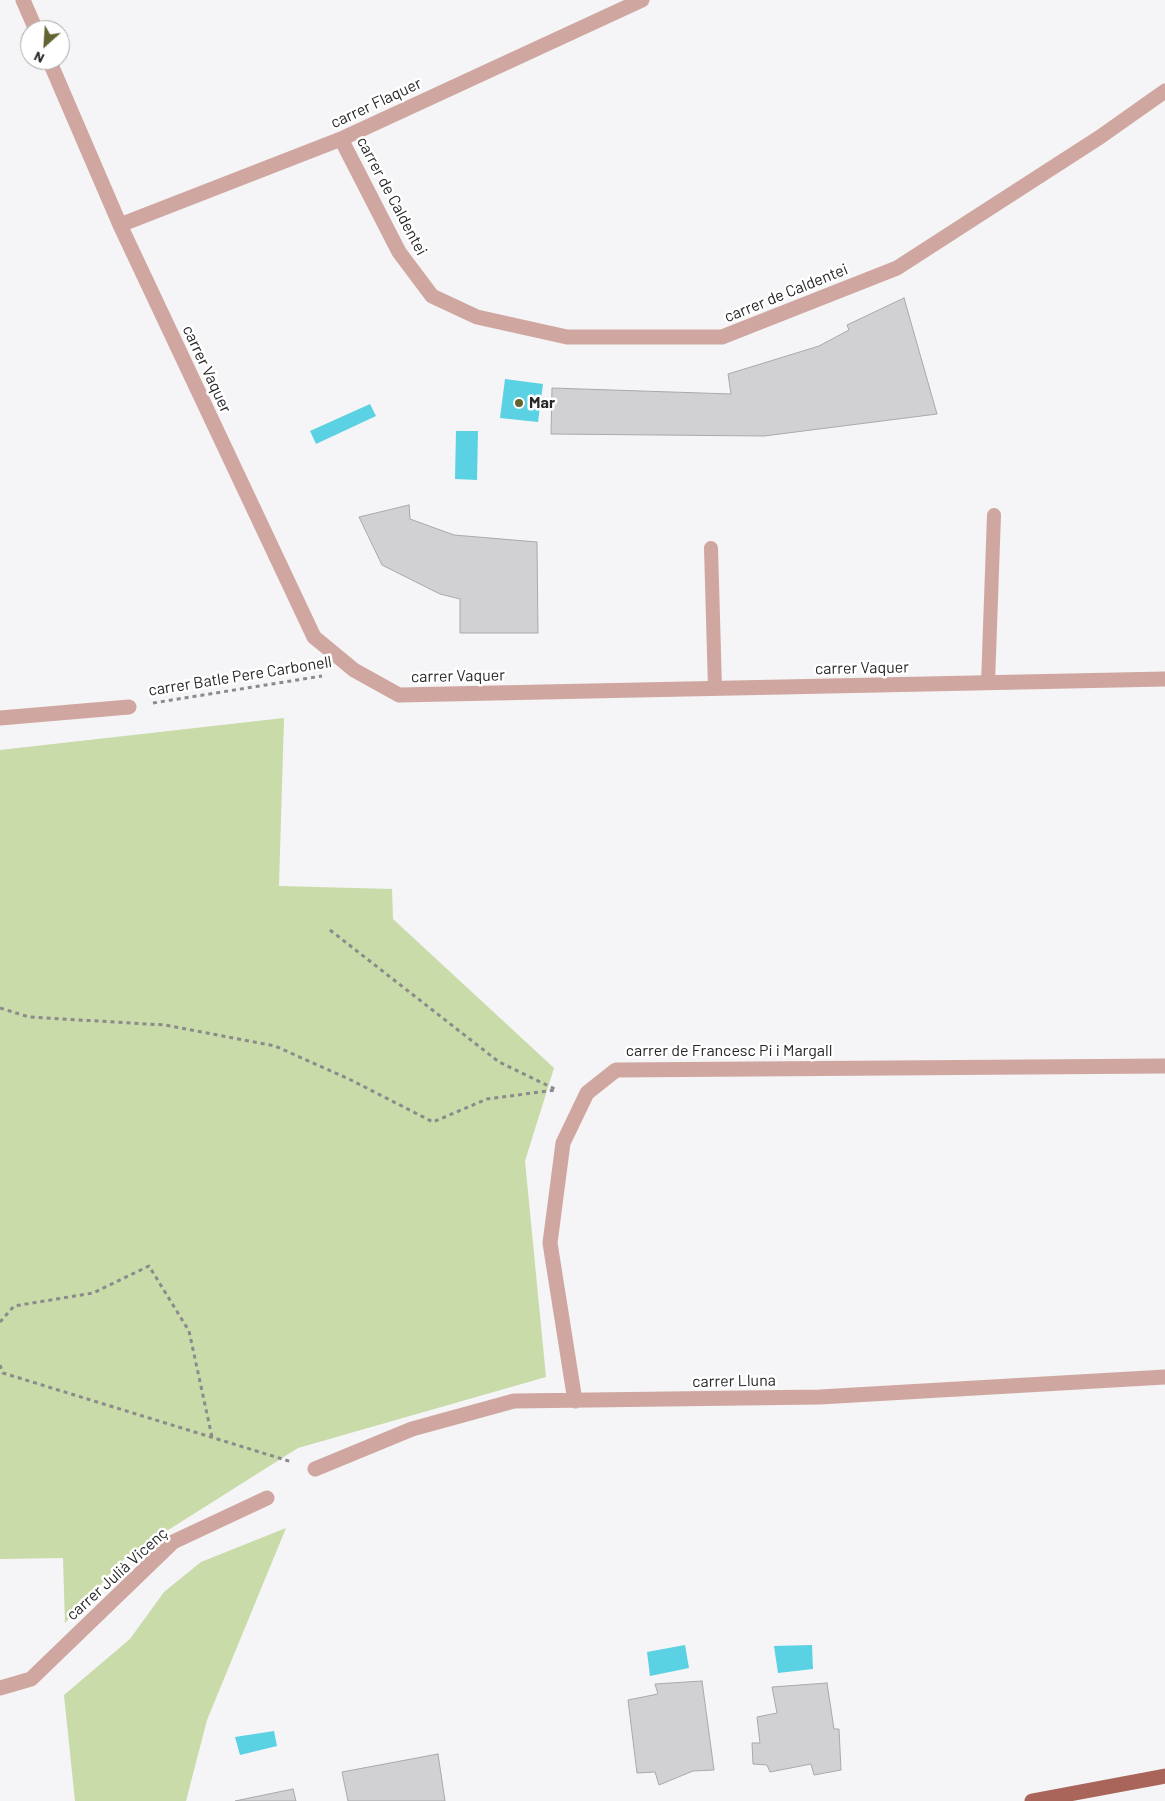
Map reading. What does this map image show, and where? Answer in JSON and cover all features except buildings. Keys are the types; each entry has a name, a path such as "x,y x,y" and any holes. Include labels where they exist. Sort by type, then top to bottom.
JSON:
{"main road":[{"path":"1032,1801 1165,1776"}],"street":[{"path":"23,0 32,20"},
{"name":"carrer Flaquer","path":"120,225 341,139 642,0"},
{"name":"carrer Vaquer","path":"53,70 120,225 314,637 354,670 399,695 1165,679"},
{"name":"carrer de Caldentei","path":"341,139 399,252 432,296 477,317 567,337 722,337 897,268 1100,137 1165,91"},
{"path":"0,718 129,707"},
{"name":"carrer de Francesc Pi i Margall","path":"575,1401 550,1242 563,1143 587,1094 616,1070 1165,1066"},
{"name":"carrer Lluna","path":"315,1469 412,1429 514,1401 820,1397 1165,1377"},
{"name":"carrer Julià Vicenç","path":"0,1688 31,1678 174,1542 267,1498"}],"lane":[{"path":"988,683 994,515"},
{"path":"711,548 715,688"}],"path":[{"name":"carrer Batle Pere Carbonell","path":"129,707 354,670"},
{"path":"330,930 499,1062 582,1103"},
{"path":"0,1008 29,1017 165,1025 275,1046 351,1080 433,1122 488,1099 556,1090"},
{"path":"0,1322 14,1306 93,1293 149,1266 189,1331 212,1437"},
{"path":"0,1365 2,1372 315,1469"}],"green space":[{"path":"284,718 279,886 392,889 393,919 554,1068 525,1161 546,1377 298,1448 127,1556 65,1623 63,1558 0,1559 0,750"},
{"path":"286,1528 207,1720 186,1801 75,1801 64,1695 130,1639 164,1592 201,1562"}],"water":[{"path":"505,379 543,384 538,422 500,418"},
{"path":"370,404 376,416 316,444 310,431"},
{"path":"456,431 478,431 477,480 455,479"},
{"path":"685,1645 689,1668 650,1676 647,1652"},
{"path":"812,1645 813,1669 778,1673 774,1646"},
{"path":"274,1731 277,1746 240,1755 235,1737"}],"place":[{"name":"Mar","path":"519,403"}]}
